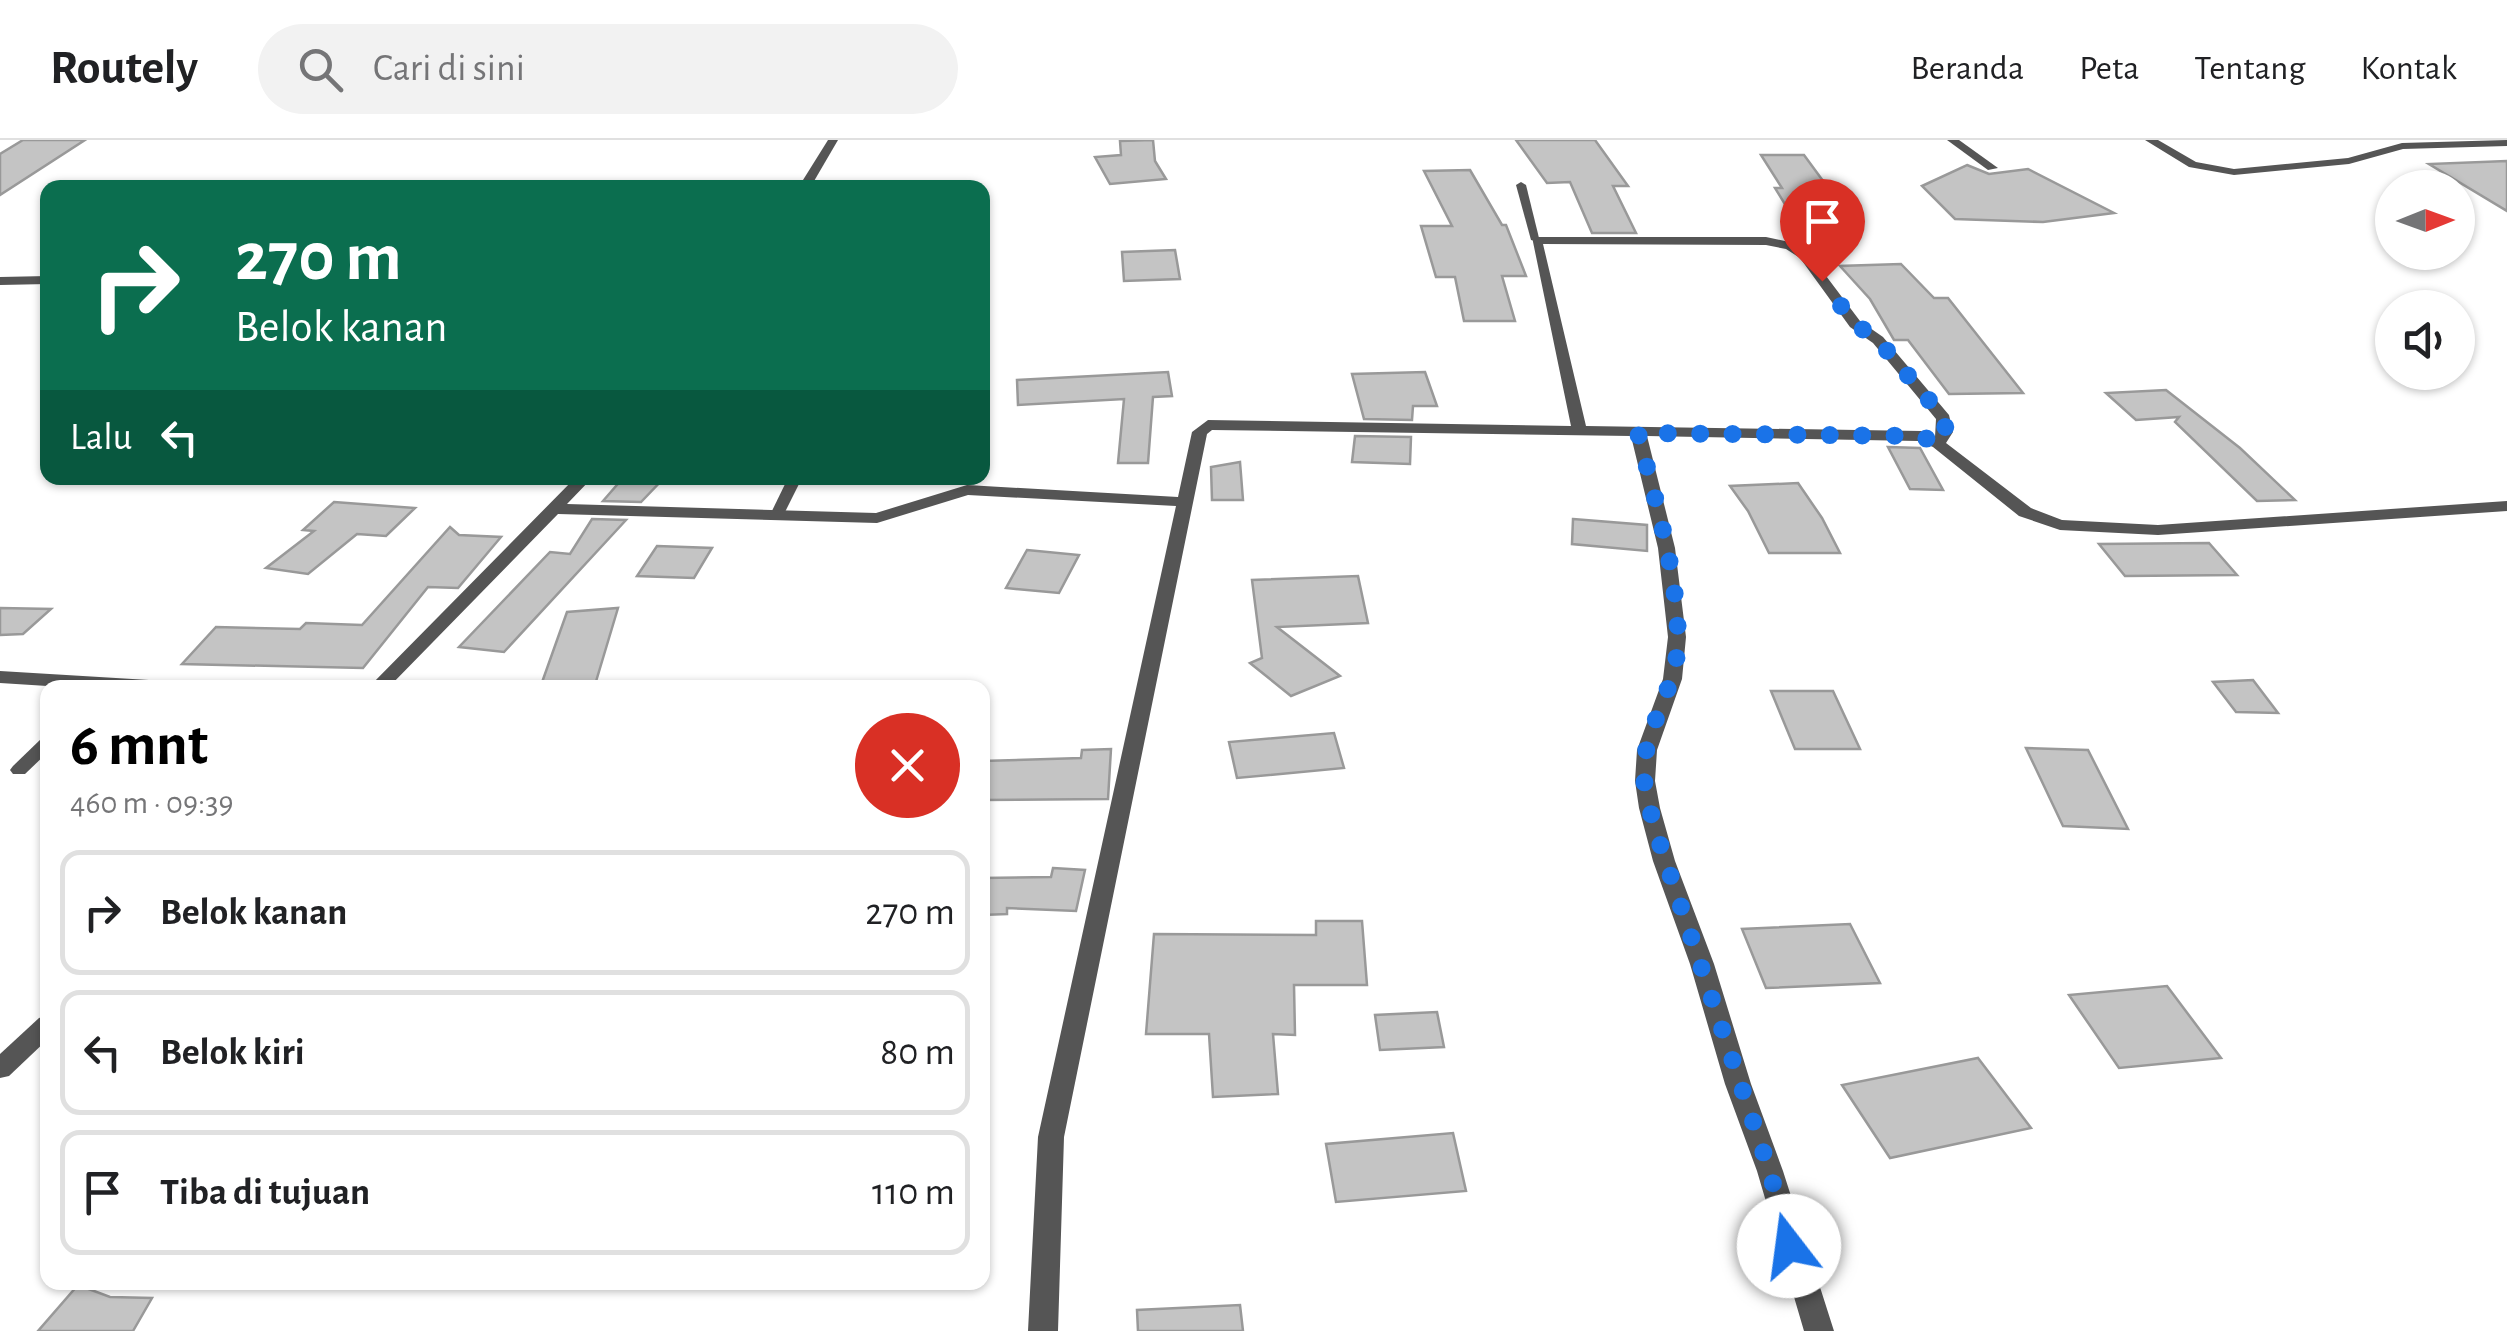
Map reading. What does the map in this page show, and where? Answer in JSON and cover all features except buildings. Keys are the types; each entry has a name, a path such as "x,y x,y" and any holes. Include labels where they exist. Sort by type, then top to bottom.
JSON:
{"street":[{"path":"809,180 833,140"},
{"path":"1952,140 1992,168"},
{"path":"2150,140 2193,166 2234,172 2349,160 2398,143 2507,143"},
{"path":"1580,432 1536,240 1766,241 1790,246 1804,255 1855,324 1878,340 1944,418 1946,432 1938,444"},
{"path":"0,280 40,280"},
{"path":"1043,1331 1051,1137 1200,432 1223,423 1921,436 1938,444 2025,512 2060,525 2158,530 2507,506"},
{"path":"1638,433 1667,554 1678,638 1675,670 1652,726 1644,766 1645,786 1654,826 1711,988 1734,1072 1770,1172 1796,1272 1818,1331"},
{"path":"386,680 578,485"},
{"path":"557,509 877,518 967,490 1185,502"},
{"path":"0,676 42,680"},
{"path":"0,1069 40,1032"}],"lane":[{"path":"1522,185 1536,240"},
{"path":"776,517 792,485"},
{"path":"20,770 40,750"}],"route":[{"path":"1789,1246 1770,1172 1734,1072 1711,988 1680,908 1645,786 1644,766 1652,726 1675,670 1678,638 1667,554 1638,433 1921,436 1938,444 1946,432 1944,418 1911,384 1878,340 1855,324 1822,281"}]}
